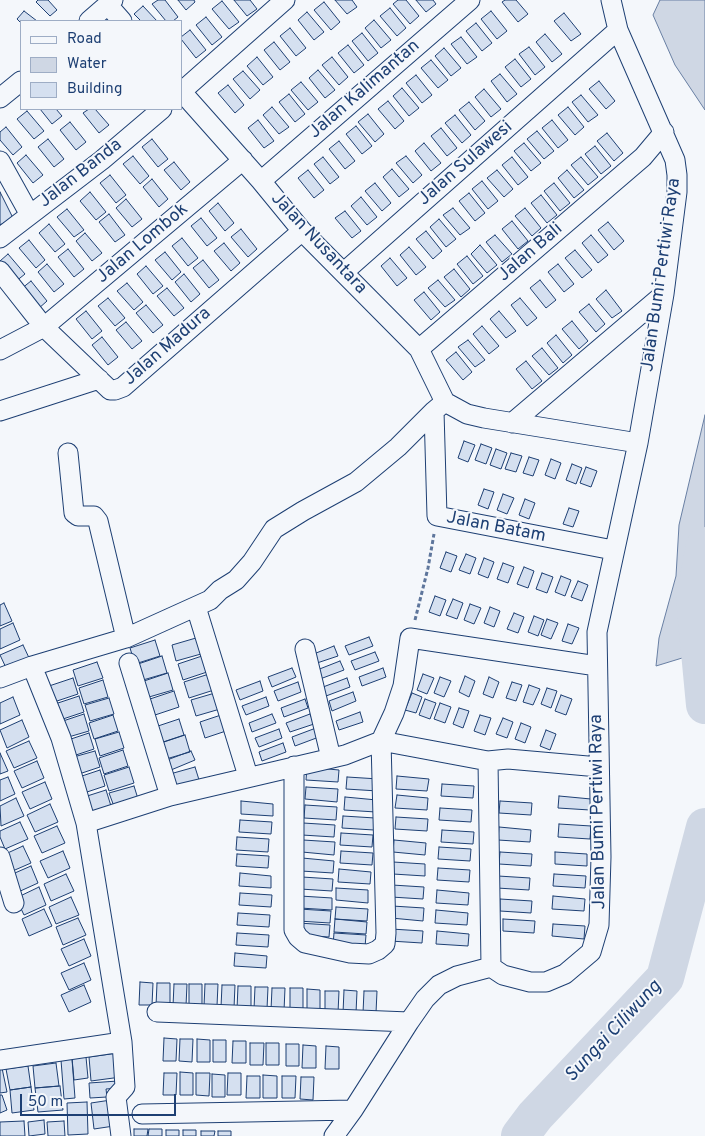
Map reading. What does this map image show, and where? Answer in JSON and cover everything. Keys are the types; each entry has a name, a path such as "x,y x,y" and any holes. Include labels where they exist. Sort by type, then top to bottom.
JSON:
{"street":[{"path":"182,91 285,0"},
{"name":"Jalan Kalimantan","path":"261,181 470,0"},
{"name":"Jalan Bumi Pertiwi Raya","path":"491,967 502,975 530,982 546,982 565,974 592,952 599,925 601,857 597,632 638,443 664,294 678,175 675,160 664,132 618,30 612,0"},
{"path":"90,20 110,2 121,20"},
{"name":"Jalan Sulawesi","path":"344,272 618,30"},
{"path":"0,98 20,82"},
{"name":"Jalan Nusantara","path":"182,91 302,231 419,350 440,407"},
{"name":"Jalan Banda","path":"0,238 102,160 161,110"},
{"name":"Jalan Bali","path":"419,350 643,157 664,132"},
{"name":"Jalan Lombok","path":"0,350 44,327 243,160"},
{"path":"0,161 30,215"},
{"name":"Jalan Madura","path":"0,271 44,327 110,390 122,387 302,231"},
{"path":"512,423 664,294"},
{"path":"0,411 99,379"},
{"path":"0,678 32,666 126,638 210,600 220,590 236,580 252,562 274,529 356,482 398,447 440,407 512,423 638,443"},
{"name":"Jalan Batam","path":"440,407 437,516 614,550"},
{"path":"68,453 74,513 78,516 94,516 98,521 126,638"},
{"path":"196,607 248,776"},
{"path":"294,766 294,930 305,943 350,953 369,954 378,950 384,944 386,933 381,741 394,713 403,686 410,638 597,666"},
{"path":"305,649 331,758"},
{"path":"129,663 170,796"},
{"path":"32,666 61,738 86,823 122,1042 125,1087 116,1097 121,1136"},
{"path":"86,823 170,796 248,776 345,755 381,741 488,761 508,759 599,767"},
{"path":"334,1136 425,999 439,985 457,976 491,967 488,761"},
{"path":"0,858 14,903"},
{"path":"157,1012 409,1022"},
{"path":"0,1060 122,1042"},
{"path":"142,1114 353,1110"}],"path":[{"path":"410,638 428,568 437,516"}],"water":[{"path":"660,0 705,0 705,110 675,65 653,15"},
{"path":"705,415 705,651 656,666 659,638 676,576 679,525"}],"building":[{"path":"38,0 48,0 57,10 50,16 36,2"},
{"path":"158,0 165,0 178,17 174,20 165,20 152,4"},
{"path":"178,0 194,0 195,2 186,10"},
{"path":"234,0 250,0 257,9 247,16"},
{"path":"335,0 352,0 357,7 347,14"},
{"path":"398,0 406,0 419,16 410,24 393,4"},
{"path":"416,0 433,0 436,4 426,12"},
{"path":"505,0 516,0 528,14 518,22 502,2"},
{"path":"222,1 239,22 229,29 212,9"},
{"path":"324,2 340,22 331,30 314,10"},
{"path":"143,6 156,20 140,20 134,14"},
{"path":"390,8 406,28 397,36 380,16"},
{"path":"24,11 36,20 20,20 20,22 17,19"},
{"path":"491,11 507,31 497,39 481,19"},
{"path":"307,12 324,32 314,40 298,20"},
{"path":"564,13 581,34 571,41 554,21"},
{"path":"206,17 222,37 212,45 196,25"},
{"path":"374,20 391,40 381,48 365,28"},
{"path":"476,23 492,43 482,51 466,31"},
{"path":"290,28 306,48 296,56 280,36"},
{"path":"190,30 206,50 196,58 182,40 182,36"},
{"path":"362,33 378,53 368,61 352,41"},
{"path":"545,34 562,54 552,62 536,42"},
{"path":"461,37 477,57 467,64 451,44"},
{"path":"274,42 290,62 280,70 264,50"},
{"path":"348,45 364,65 354,73 338,53"},
{"path":"529,47 545,67 535,75 519,54"},
{"path":"444,48 461,68 451,76 435,56"},
{"path":"257,57 273,77 263,85 247,66"},
{"path":"332,57 348,77 339,85 322,65"},
{"path":"515,59 531,79 521,87 505,67"},
{"path":"431,60 448,80 438,88 421,68"},
{"path":"318,70 335,90 325,98 309,78"},
{"path":"243,71 260,90 250,99 233,79"},
{"path":"500,74 517,94 507,102 491,81"},
{"path":"416,75 432,95 422,103 406,83"},
{"path":"599,81 615,101 606,109 589,89"},
{"path":"301,82 318,102 308,110 291,90"},
{"path":"228,85 244,105 235,113 218,93"},
{"path":"402,88 419,108 409,116 393,96"},
{"path":"484,89 501,109 491,117 475,97"},
{"path":"289,94 305,114 295,122 279,102"},
{"path":"581,95 598,115 588,122 572,102"},
{"path":"388,101 404,121 395,129 378,109"},
{"path":"469,102 485,121 475,130 459,110"},
{"path":"272,107 289,127 279,134 263,115"},
{"path":"568,107 584,127 575,135 558,115"},
{"path":"41,110 57,110 62,116 52,124"},
{"path":"88,110 96,110 109,125 99,133 83,113"},
{"path":"27,111 44,131 34,139 17,119"},
{"path":"368,114 384,134 375,142 358,122"},
{"path":"455,115 471,135 462,143 445,123"},
{"path":"258,120 274,141 264,148 248,128"},
{"path":"552,120 568,140 558,148 542,128"},
{"path":"70,122 86,142 76,150 60,130"},
{"path":"356,126 372,146 362,154 346,134"},
{"path":"6,127 22,147 13,155 0,140 0,132"},
{"path":"441,128 457,148 447,156 431,136"},
{"path":"537,131 554,151 544,159 527,139"},
{"path":"607,133 623,153 614,161 597,141"},
{"path":"48,139 64,159 54,167 38,147"},
{"path":"152,139 168,159 158,167 142,147"},
{"path":"339,141 355,161 345,169 329,149"},
{"path":"424,143 441,163 431,171 415,151"},
{"path":"524,143 541,163 531,171 514,151"},
{"path":"595,146 611,166 601,174 585,154"},
{"path":"26,155 43,175 33,183 17,163"},
{"path":"133,156 149,176 140,184 123,164"},
{"path":"406,156 422,175 413,183 396,163"},
{"path":"323,157 339,177 330,184 314,164"},
{"path":"512,157 528,177 518,185 502,165"},
{"path":"581,157 598,177 588,185 571,165"},
{"path":"174,162 190,182 181,190 164,170"},
{"path":"392,169 409,189 399,197 383,177"},
{"path":"308,170 324,190 314,198 298,178"},
{"path":"497,170 513,189 504,197 487,178"},
{"path":"567,170 584,190 574,198 558,178"},
{"path":"110,175 126,195 116,203 100,183"},
{"path":"152,179 168,199 159,207 143,187"},
{"path":"482,181 498,201 488,209 472,189"},
{"path":"375,183 391,203 382,211 365,191"},
{"path":"554,183 570,203 560,211 544,191"},
{"path":"0,192 13,218 0,225"},
{"path":"90,192 106,212 96,220 80,201"},
{"path":"469,193 485,213 475,221 459,201"},
{"path":"541,195 557,215 547,223 531,203"},
{"path":"361,197 377,217 367,225 351,206"},
{"path":"126,199 142,219 132,227 116,208"},
{"path":"218,203 234,223 225,231 209,211"},
{"path":"453,208 470,228 460,235 443,215"},
{"path":"525,208 541,228 532,236 515,216"},
{"path":"67,209 84,230 74,237 57,217"},
{"path":"345,211 361,231 352,238 335,218"},
{"path":"109,214 125,235 115,242 99,222"},
{"path":"201,218 217,238 207,246 191,226"},
{"path":"439,219 456,239 446,247 430,227"},
{"path":"512,221 528,241 518,249 502,229"},
{"path":"608,222 624,241 614,250 598,230"},
{"path":"49,224 65,244 55,252 39,233"},
{"path":"241,229 257,249 248,257 231,237"},
{"path":"426,231 442,251 433,259 416,239"},
{"path":"85,233 102,253 92,261 76,241"},
{"path":"495,235 512,254 502,262 486,242"},
{"path":"591,235 608,255 598,263 582,243"},
{"path":"182,238 198,258 188,266 172,246"},
{"path":"29,240 45,260 36,268 19,248"},
{"path":"224,243 240,263 231,271 214,251"},
{"path":"480,245 497,265 487,273 471,254"},
{"path":"409,247 426,267 416,275 400,255"},
{"path":"68,249 84,269 74,277 58,257"},
{"path":"575,250 592,270 582,278 565,258"},
{"path":"165,252 181,272 172,280 155,260"},
{"path":"8,254 25,274 15,282 0,264 0,261"},
{"path":"467,256 483,276 473,284 457,264"},
{"path":"390,258 407,278 397,286 381,266"},
{"path":"203,260 219,280 209,288 193,268"},
{"path":"47,264 64,284 54,292 38,272"},
{"path":"558,264 574,284 564,292 548,272"},
{"path":"146,266 163,286 153,294 137,274"},
{"path":"454,269 470,289 461,297 444,277"},
{"path":"184,274 200,294 191,302 175,282"},
{"path":"438,280 455,300 445,307 428,288"},
{"path":"540,280 556,300 546,308 530,288"},
{"path":"31,281 47,301 38,309 21,289"},
{"path":"127,283 143,302 134,310 117,291"},
{"path":"167,288 184,308 174,316 157,296"},
{"path":"606,290 622,311 612,318 596,299"},
{"path":"424,292 440,312 431,320 414,300"},
{"path":"108,298 125,318 115,326 98,306"},
{"path":"520,298 537,318 527,326 511,305"},
{"path":"589,304 605,324 596,332 579,312"},
{"path":"146,305 163,325 153,333 136,313"},
{"path":"86,311 102,331 92,339 76,319"},
{"path":"499,311 516,331 506,338 490,319"},
{"path":"572,321 588,341 579,349 562,329"},
{"path":"126,322 142,341 132,349 116,330"},
{"path":"482,326 499,346 489,354 473,334"},
{"path":"556,335 572,355 563,363 547,343"},
{"path":"102,337 118,357 108,365 92,345"},
{"path":"468,340 485,360 475,367 458,347"},
{"path":"542,348 558,368 549,375 532,356"},
{"path":"456,352 472,372 463,380 446,360"},
{"path":"526,361 542,381 532,389 516,369"},
{"path":"464,441 475,445 468,462 458,458"},
{"path":"481,444 492,448 486,464 475,460"},
{"path":"496,449 507,453 501,469 490,465"},
{"path":"511,453 522,456 516,472 505,469"},
{"path":"529,457 539,460 533,476 523,473"},
{"path":"551,459 561,463 555,479 545,475"},
{"path":"572,464 582,468 576,484 566,480"},
{"path":"586,467 597,471 591,487 580,483"},
{"path":"484,489 494,492 488,509 478,505"},
{"path":"503,494 514,498 507,514 497,510"},
{"path":"525,499 535,503 529,519 519,515"},
{"path":"569,508 579,511 573,527 563,524"},
{"path":"446,552 457,556 451,572 440,568"},
{"path":"466,554 476,558 470,574 459,570"},
{"path":"484,558 494,562 488,578 478,574"},
{"path":"503,563 514,567 508,583 497,579"},
{"path":"524,567 534,571 528,588 517,584"},
{"path":"542,573 553,577 547,593 536,589"},
{"path":"561,576 571,580 565,596 555,592"},
{"path":"578,581 588,585 582,601 571,597"},
{"path":"435,596 446,600 440,616 429,612"},
{"path":"453,599 463,603 457,619 446,615"},
{"path":"4,603 12,621 0,626 0,605"},
{"path":"470,604 481,608 474,624 464,620"},
{"path":"490,607 500,611 494,627 484,623"},
{"path":"514,613 524,617 518,633 507,629"},
{"path":"534,616 544,620 538,636 528,632"},
{"path":"547,619 558,623 551,639 541,635"},
{"path":"13,623 20,640 0,649 0,629"},
{"path":"568,624 579,628 572,644 562,641"},
{"path":"369,637 373,646 349,655 345,646"},
{"path":"196,638 201,654 176,661 172,645"},
{"path":"155,640 160,656 135,664 130,648"},
{"path":"23,645 31,662 8,672 0,655"},
{"path":"334,646 338,656 314,664 311,655"},
{"path":"375,652 379,661 355,670 351,661"},
{"path":"162,656 167,673 143,680 138,664"},
{"path":"202,656 207,672 183,680 178,664"},
{"path":"340,661 344,670 320,679 317,670"},
{"path":"97,662 103,678 78,686 73,670"},
{"path":"292,668 296,677 272,687 268,677"},
{"path":"383,668 386,677 362,686 359,677"},
{"path":"168,673 173,690 149,697 144,681"},
{"path":"209,674 214,690 189,698 184,682"},
{"path":"423,674 434,678 427,694 417,690"},
{"path":"465,676 475,681 469,697 459,692"},
{"path":"440,677 451,681 444,697 434,693"},
{"path":"489,677 499,682 493,698 483,694"},
{"path":"73,678 78,694 54,702 49,686"},
{"path":"347,678 350,687 326,696 323,687"},
{"path":"103,680 108,697 84,704 79,688"},
{"path":"260,681 263,691 240,700 236,690"},
{"path":"298,682 301,692 278,701 274,691"},
{"path":"512,682 522,685 516,701 506,698"},
{"path":"529,685 540,689 533,705 523,702"},
{"path":"547,688 557,691 551,708 541,704"},
{"path":"174,691 179,707 155,715 150,699"},
{"path":"353,692 356,701 332,711 329,701"},
{"path":"215,693 220,709 196,716 191,700"},
{"path":"412,693 422,697 416,713 405,710"},
{"path":"561,695 572,699 566,715 555,711"},
{"path":"79,696 84,712 60,720 55,704"},
{"path":"13,697 20,715 0,724 0,703"},
{"path":"266,697 269,706 246,715 242,706"},
{"path":"109,698 114,714 90,721 85,705"},
{"path":"305,699 308,708 284,717 281,708"},
{"path":"425,699 436,703 430,719 419,715"},
{"path":"440,703 451,707 445,723 434,719"},
{"path":"459,708 469,711 463,728 453,724"},
{"path":"360,712 363,722 339,730 336,721"},
{"path":"84,714 89,731 65,738 60,722"},
{"path":"224,714 229,730 205,738 200,722"},
{"path":"272,714 276,723 252,732 249,723"},
{"path":"310,714 314,724 290,732 286,723"},
{"path":"113,715 118,731 94,739 89,723"},
{"path":"480,715 491,718 485,735 474,731"},
{"path":"503,718 513,722 507,738 496,734"},
{"path":"179,719 184,735 160,743 155,727"},
{"path":"22,720 29,737 7,748 0,730"},
{"path":"521,723 531,727 525,743 515,739"},
{"path":"316,728 319,737 295,746 292,737"},
{"path":"279,729 282,738 259,747 255,738"},
{"path":"546,730 556,734 550,750 540,746"},
{"path":"119,732 124,748 100,756 95,739"},
{"path":"89,733 94,749 70,757 65,741"},
{"path":"185,735 190,752 166,759 161,743"},
{"path":"29,741 37,758 14,768 6,751"},
{"path":"283,743 286,752 262,761 259,752"},
{"path":"123,750 128,766 104,774 99,758"},
{"path":"95,751 100,767 76,775 70,758"},
{"path":"191,751 195,760 171,770 167,760"},
{"path":"0,753 8,771 0,774"},
{"path":"37,761 44,778 22,788 14,771"},
{"path":"129,767 134,783 109,791 104,775"},
{"path":"195,767 200,783 176,790 170,774"},
{"path":"307,767 339,770 338,782 306,780"},
{"path":"100,770 105,786 81,794 76,778"},
{"path":"397,776 429,779 427,791 396,789"},
{"path":"8,777 15,794 0,801 0,780"},
{"path":"347,777 379,779 378,791 346,789"},
{"path":"45,782 52,799 30,809 22,792"},
{"path":"442,784 474,786 473,798 441,796"},
{"path":"134,786 139,802 115,809 109,793"},
{"path":"306,787 338,789 337,802 305,799"},
{"path":"106,790 111,806 87,814 81,798"},
{"path":"397,795 428,798 427,810 395,808"},
{"path":"559,796 591,799 590,810 558,808"},
{"path":"345,797 377,800 376,812 344,810"},
{"path":"16,798 24,816 1,826 0,806"},
{"path":"241,801 273,804 273,816 241,814"},
{"path":"500,801 532,803 531,815 499,813"},
{"path":"50,804 58,822 35,832 27,815"},
{"path":"305,805 337,807 336,820 304,818"},
{"path":"440,808 472,810 471,822 439,820"},
{"path":"343,816 375,818 374,830 342,828"},
{"path":"396,817 428,819 427,831 395,829"},
{"path":"240,820 272,822 271,834 239,832"},
{"path":"20,822 28,839 5,849 0,837 0,831"},
{"path":"303,823 335,825 334,837 302,835"},
{"path":"559,824 591,826 590,839 558,837"},
{"path":"57,826 65,843 42,853 34,836"},
{"path":"499,827 531,830 530,842 498,840"},
{"path":"442,830 474,832 473,844 441,842"},
{"path":"341,833 373,835 372,847 340,845"},
{"path":"237,837 269,839 268,852 236,850"},
{"path":"303,840 335,842 334,855 302,852"},
{"path":"394,840 426,843 425,855 393,852"},
{"path":"23,846 31,863 8,873 1,856"},
{"path":"439,847 471,849 470,861 438,859"},
{"path":"63,851 70,868 48,878 40,861"},
{"path":"341,851 373,853 372,865 340,863"},
{"path":"500,852 532,854 531,866 499,864"},
{"path":"555,852 587,854 587,866 555,864"},
{"path":"237,854 269,856 268,868 236,866"},
{"path":"302,858 334,861 333,873 301,871"},
{"path":"393,862 425,864 425,876 393,874"},
{"path":"31,866 38,883 16,893 8,876"},
{"path":"438,868 470,870 469,882 437,880"},
{"path":"339,869 371,872 370,884 338,882"},
{"path":"240,873 271,876 271,888 239,886"},
{"path":"66,874 74,891 51,901 44,884"},
{"path":"554,874 586,876 585,888 553,886"},
{"path":"498,876 530,878 529,890 497,888"},
{"path":"302,877 333,879 332,891 300,889"},
{"path":"392,885 424,887 423,899 391,897"},
{"path":"39,887 46,905 24,915 16,898"},
{"path":"336,888 368,890 368,903 336,900"},
{"path":"437,890 469,893 468,905 436,903"},
{"path":"240,893 272,895 271,907 239,905"},
{"path":"300,896 332,898 332,910 300,908"},
{"path":"553,896 585,899 584,911 552,909"},
{"path":"71,897 79,915 56,924 49,907"},
{"path":"500,899 532,901 531,913 500,911"},
{"path":"392,906 424,908 423,921 391,918"},
{"path":"336,907 368,909 367,921 335,919"},
{"path":"44,909 52,926 29,936 22,919"},
{"path":"299,909 331,911 330,923 298,921"},
{"path":"436,910 468,913 467,925 435,923"},
{"path":"238,913 270,915 269,927 237,925"},
{"path":"78,918 86,935 63,945 56,927"},
{"path":"335,919 367,922 366,934 334,932"},
{"path":"503,919 535,921 534,933 503,931"},
{"path":"298,923 330,925 329,937 297,935"},
{"path":"553,924 585,926 584,939 552,936"},
{"path":"391,929 423,931 422,943 390,941"},
{"path":"437,931 469,934 468,946 436,944"},
{"path":"237,933 269,935 268,947 236,945"},
{"path":"334,933 366,935 365,947 333,945"},
{"path":"84,939 91,956 69,966 61,949"},
{"path":"235,953 267,956 266,968 234,966"},
{"path":"84,963 91,980 69,990 61,973"},
{"path":"140,982 153,983 152,1005 139,1005"},
{"path":"157,983 170,983 170,1006 156,1006"},
{"path":"174,984 187,984 186,1006 173,1006"},
{"path":"189,984 202,984 202,1006 189,1006"},
{"path":"205,984 218,984 217,1006 204,1006"},
{"path":"84,985 91,1002 69,1012 61,995"},
{"path":"222,985 235,985 234,1008 221,1007"},
{"path":"238,986 251,986 251,1009 237,1009"},
{"path":"255,987 268,987 267,1009 254,1009"},
{"path":"272,988 285,988 284,1011 271,1010"},
{"path":"290,988 303,988 303,1010 290,1010"},
{"path":"307,989 320,990 320,1012 307,1012"},
{"path":"344,990 357,991 356,1013 343,1013"},
{"path":"325,991 339,991 338,1013 325,1013"},
{"path":"364,991 377,991 376,1013 363,1013"},
{"path":"164,1038 177,1039 176,1061 163,1061"},
{"path":"180,1039 193,1039 192,1062 179,1061"},
{"path":"197,1039 210,1040 210,1062 197,1062"},
{"path":"213,1040 226,1040 226,1062 213,1062"},
{"path":"233,1041 246,1041 246,1063 232,1063"},
{"path":"250,1043 264,1043 263,1065 250,1065"},
{"path":"266,1043 279,1043 279,1065 266,1065"},
{"path":"286,1044 299,1044 299,1066 286,1066"},
{"path":"303,1045 316,1046 316,1068 302,1068"},
{"path":"326,1046 339,1047 339,1069 325,1069"},
{"path":"118,1053 121,1077 91,1081 89,1057"},
{"path":"86,1057 88,1078 74,1080 72,1058"},
{"path":"72,1059 75,1098 64,1099 61,1060"},
{"path":"56,1063 59,1086 35,1088 33,1066"},
{"path":"28,1066 31,1087 10,1090 6,1069"},
{"path":"2,1068 7,1092 0,1093 0,1069"},
{"path":"180,1072 193,1073 193,1095 180,1095"},
{"path":"164,1073 177,1073 176,1095 163,1095"},
{"path":"196,1073 210,1073 209,1096 196,1095"},
{"path":"228,1073 241,1073 241,1095 227,1095"},
{"path":"212,1074 225,1075 225,1097 212,1097"},
{"path":"263,1075 277,1076 277,1098 263,1098"},
{"path":"247,1076 260,1076 260,1098 246,1098"},
{"path":"282,1076 296,1076 295,1098 282,1098"},
{"path":"301,1077 314,1077 313,1100 300,1099"},
{"path":"118,1081 119,1088 106,1089 107,1097 90,1098 89,1083"},
{"path":"60,1086 63,1110 38,1112 35,1088"},
{"path":"31,1087 34,1110 12,1113 10,1090"},
{"path":"0,1095 2,1095 7,1110 0,1113"},
{"path":"111,1100 114,1126 94,1129 91,1103"},
{"path":"87,1102 88,1134 68,1135 67,1103"},
{"path":"44,1120 45,1134 29,1136 28,1122"},
{"path":"24,1121 25,1136 0,1136 0,1122"},
{"path":"64,1121 65,1136 48,1136 47,1122"},
{"path":"134,1129 148,1129 147,1136 134,1136"},
{"path":"149,1129 162,1129 162,1136 148,1136"},
{"path":"166,1130 179,1130 179,1136 166,1136"},
{"path":"183,1130 196,1130 196,1136 183,1136"},
{"path":"201,1131 215,1131 214,1136 201,1136"},
{"path":"218,1131 231,1131 231,1136 218,1136"}],"waterway":[{"name":"Sungai Ciliwung","path":"705,546 695,599 705,705"},
{"name":"Sungai Ciliwung","path":"520,1136 535,1116 665,978 705,827"}]}
